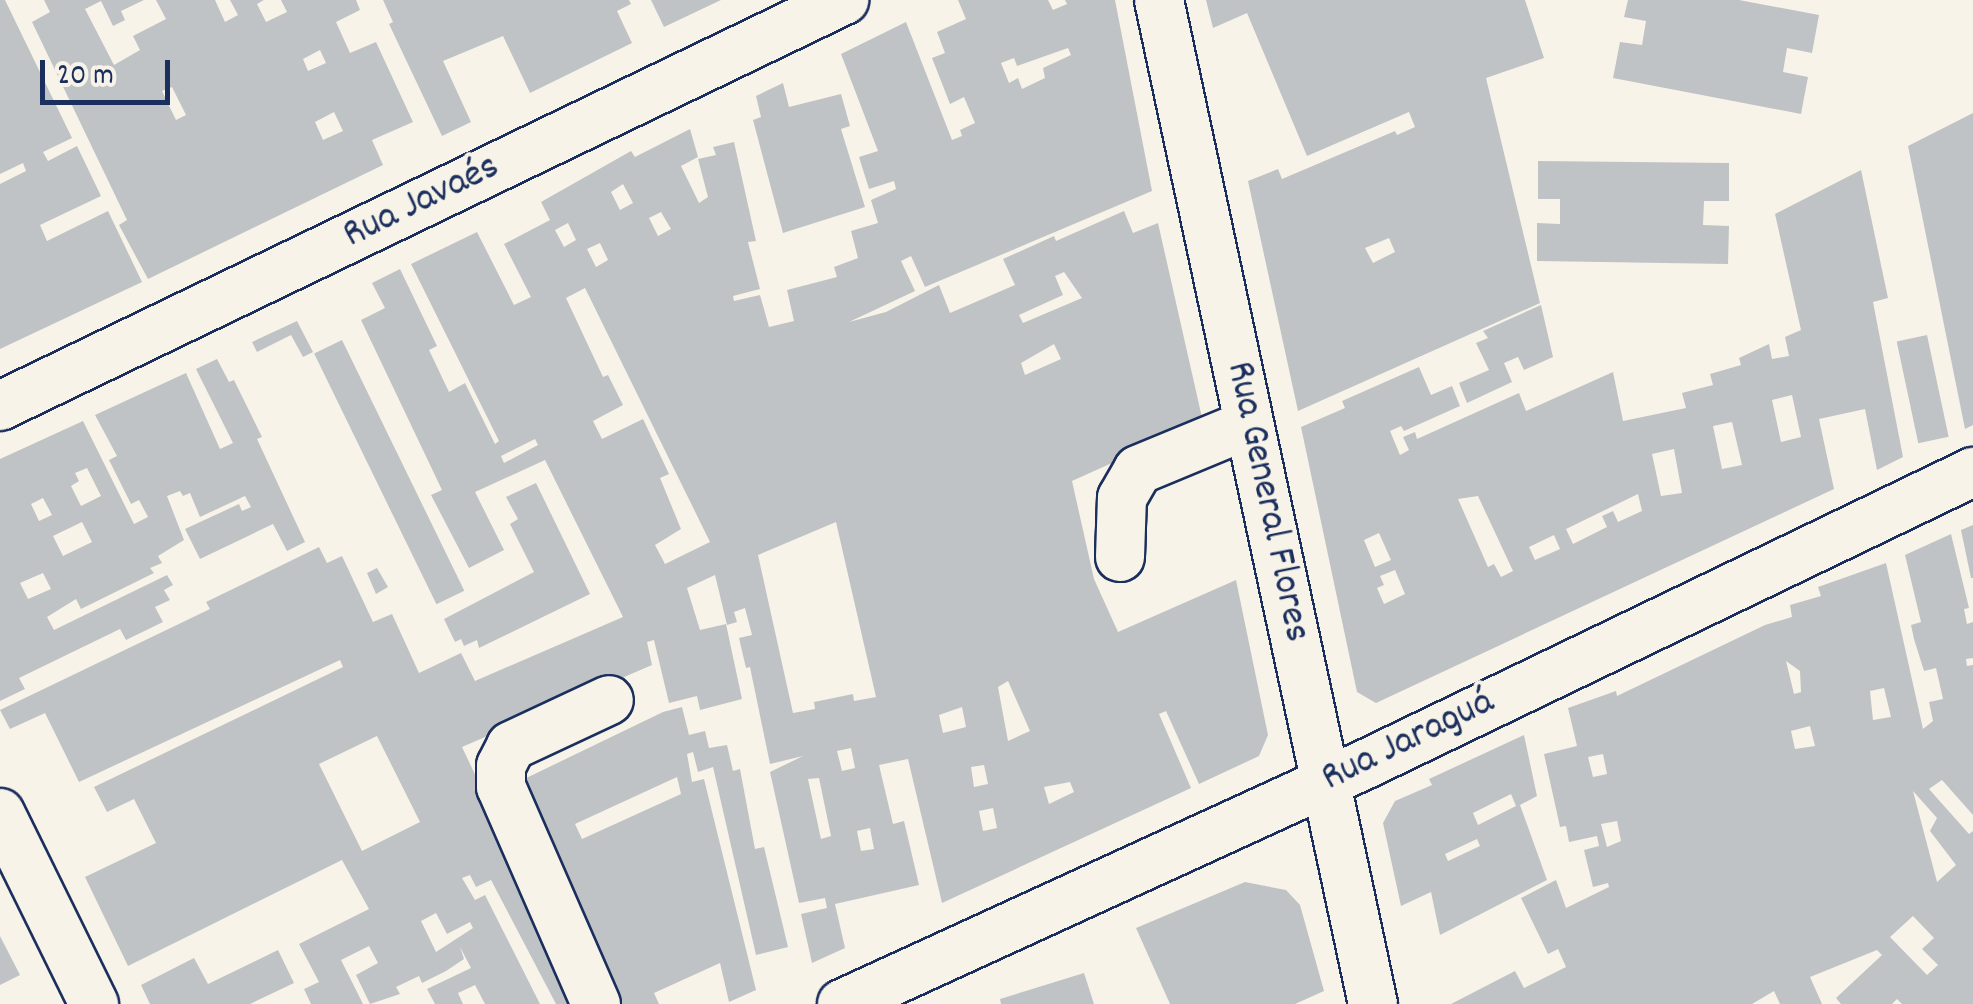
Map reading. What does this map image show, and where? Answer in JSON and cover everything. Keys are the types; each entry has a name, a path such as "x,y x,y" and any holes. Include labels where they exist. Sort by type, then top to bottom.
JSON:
{"street":[{"name":"Rua Javaés","path":"0,406 844,0"},
{"name":"Rua General Flores","path":"1159,0 1372,1004"},
{"path":"1120,557 1122,498 1138,470 1249,424"},
{"name":"Rua Jaraguá","path":"842,1004 1327,782 1973,472"},
{"path":"596,1004 500,787 511,746 609,700"},
{"path":"0,813 94,1004"}],"building":[{"path":"0,0 5,0 72,138 43,152 48,161 77,146 101,196 40,225 47,241 108,211 142,282 0,349 0,184 26,171 23,163 0,174"},
{"path":"44,0 144,0 121,11 125,20 113,26 101,1 85,9 114,65 140,50 133,36 166,19 156,0 215,0 225,22 238,15 230,0 264,0 257,4 266,22 287,12 281,0 356,0 360,10 336,22 350,53 376,42 413,122 372,140 383,165 148,279 119,225 127,220 32,22 50,12","holes":["320,50 326,63 308,71 303,59","172,87 186,115 176,120 162,91","334,112 343,131 323,140 315,122"]},
{"path":"383,0 629,0 631,4 617,11 632,43 530,93 503,36 443,61 471,122 442,136 389,24 393,22"},
{"path":"651,0 721,0 664,27"},
{"path":"958,0 1048,0 1053,10 1067,4 1065,0 1115,0 1152,191 925,287 911,256 901,261 915,291 849,322 886,312 939,285 950,313 1015,285 1003,259 1054,236 1056,241 1124,211 1133,233 1158,223 1203,422 1072,481 1094,579 1118,632 1236,580 1268,735 1259,756 1199,784 1166,711 1159,714 1191,788 942,903 908,759 879,765 893,824 904,821 919,885 835,904 845,948 812,963 801,914 827,908 825,898 799,903 770,772 803,756 770,764 750,667 746,668 739,638 752,635 745,608 734,612 737,622 727,625 715,575 687,588 700,630 726,624 742,699 700,710 697,696 669,703 654,640 647,642 652,665 462,747 584,1004 556,1004 491,880 476,887 470,875 462,878 475,900 485,895 540,1004 485,1004 475,985 458,993 463,1004 435,1004 427,989 471,968 460,947 464,959 446,971 422,983 419,976 396,987 400,994 370,1004 356,975 378,963 369,946 341,960 363,1004 311,1004 304,989 319,982 299,944 369,909 342,860 128,966 85,877 156,843 134,799 107,812 94,787 343,667 340,660 79,782 45,713 10,729 0,710 210,609 206,602 319,547 327,563 342,556 373,622 392,614 419,673 461,653 475,681 623,617 545,460 475,492 504,550 469,568 431,495 442,490 361,320 385,308 372,283 400,269 437,346 429,350 449,392 465,383 495,444 499,441 411,264 477,232 514,305 531,297 504,244 550,220 541,202 631,151 635,157 690,129 698,157 681,166 699,203 708,197 698,159 716,155 713,147 734,142 756,241 748,242 760,289 733,296 734,301 760,295 769,327 794,321 787,290 837,277 834,267 858,258 851,231 878,223 871,200 896,189 894,181 869,189 859,157 878,151 841,54 906,22 952,140 962,136 960,130 975,123 964,97 950,104 932,58 945,53 937,32 966,19","holes":["1068,48 1071,55 1043,68 1045,78 1022,89 1018,78 1009,83 1001,63 1014,58 1017,66","623,184 633,203 620,210 611,192","661,212 671,229 658,236 649,218","568,223 576,240 564,247 555,230","600,243 608,260 596,267 587,249","1064,272 1082,298 1023,323 1019,315 1063,295 1055,276","585,288 710,542 665,564 655,545 681,529 660,478 669,474 643,419 602,439 593,421 623,405 608,375 603,377 566,298","1054,344 1061,359 1025,375 1021,363","535,439 538,445 504,463 501,456","836,522 876,697 854,701 853,694 814,702 815,709 793,713 758,555","1008,681 1030,731 1008,741 998,687","962,707 966,727 943,733 939,715","377,736 420,822 362,851 319,764","851,748 855,768 842,771 837,751","984,765 988,784 974,787 971,767","819,778 831,836 821,839 808,779","1070,782 1074,792 1049,804 1044,787","993,808 997,828 983,831 979,811","870,828 874,849 861,851 857,831","436,913 447,934 470,922 473,928 436,952 421,921"]},
{"path":"1206,0 1525,0 1544,58 1486,78 1540,303 1298,411 1248,181 1278,169 1282,179 1395,131 1397,135 1415,127 1409,112 1307,156 1247,13 1213,28","holes":["1389,238 1395,252 1373,263 1365,248"]},
{"path":"1628,0 1739,0 1819,15 1812,53 1787,48 1783,72 1808,77 1801,114 1613,78 1620,42 1642,45 1646,21 1624,17"},
{"path":"783,83 789,107 841,94 850,126 841,129 865,207 783,233 753,120 761,117 756,96"},
{"path":"1973,113 1973,425 1965,429 1908,146"},
{"path":"1538,161 1729,163 1729,201 1704,201 1703,225 1729,226 1728,264 1537,261 1537,223 1560,224 1560,199 1538,199"},
{"path":"1861,170 1888,298 1873,302 1903,457 1877,470 1865,409 1819,419 1834,489 1376,703 1357,692 1301,427 1345,408 1342,401 1419,367 1431,395 1452,386 1460,406 1404,431 1401,426 1390,431 1400,455 1409,450 1403,437 1415,432 1417,439 1519,393 1526,411 1613,372 1623,421 1686,408 1682,393 1713,385 1710,374 1741,365 1739,358 1769,344 1772,359 1789,356 1785,337 1801,330 1775,214","holes":["1792,395 1801,437 1781,442 1772,400","1732,422 1742,465 1722,469 1713,426","1674,449 1682,493 1661,496 1652,454","1638,494 1642,511 1618,522 1613,511 1602,516 1607,527 1573,544 1566,529","1478,496 1513,571 1501,577 1494,564 1488,567 1458,499","1379,533 1391,560 1375,567 1364,540","1554,535 1560,549 1535,560 1529,547","1395,570 1405,594 1384,604 1377,588 1384,585 1380,576"]},
{"path":"1541,305 1553,357 1524,370 1518,357 1504,363 1512,382 1467,403 1459,383 1489,370 1476,343 1488,338 1483,331"},
{"path":"297,321 313,352 303,357 291,335 257,352 252,342"},
{"path":"1927,335 1949,437 1918,443 1897,341"},
{"path":"342,340 464,591 436,604 314,354"},
{"path":"217,359 229,382 234,380 305,542 287,551 273,524 200,559 185,529 239,504 242,511 251,507 245,496 200,517 190,493 183,496 180,491 167,496 184,540 158,556 162,563 150,568 154,573 81,609 76,599 47,617 54,630 167,575 173,585 164,590 170,600 155,607 163,622 126,640 120,629 19,678 25,689 0,701 0,459 83,421 134,524 148,517 139,500 131,504 109,460 117,456 95,415 186,373 220,449 233,443 196,369","holes":["87,468 101,496 81,506 71,486 79,481 75,473","43,498 52,515 39,521 31,504","82,522 92,542 63,556 53,536","43,573 51,589 28,599 20,583"]},
{"path":"536,483 590,594 479,648 477,640 464,646 461,639 455,642 444,619 534,572 510,524 518,519 506,497"},
{"path":"1973,525 1973,578 1971,578 1961,530"},
{"path":"1951,534 1969,608 1964,609 1967,624 1973,622 1973,658 1966,659 1967,666 1973,665 1973,815 1942,780 1929,789 1969,834 1973,831 1973,1004 1902,1004 1897,999 1892,1004 1841,1004 1836,998 1882,955 1877,950 1810,977 1822,1004 1780,1004 1774,991 1752,1004 1451,1004 1515,971 1524,988 1566,967 1558,949 1548,954 1521,898 1556,880 1566,908 1609,887 1608,883 1593,887 1584,850 1599,846 1597,836 1569,842 1566,826 1560,827 1544,754 1577,746 1568,708 1616,691 1617,696 1765,625 1792,617 1790,605 1821,596 1818,587 1886,563 1923,729 1933,721 1929,702 1943,699 1936,668 1924,671 1914,639 1911,625 1921,622 1905,555","holes":["1786,661 1800,671 1801,692 1794,694","1884,688 1891,717 1873,720 1870,691","1810,726 1815,746 1795,749 1791,731","1603,754 1607,774 1593,777 1588,757","1913,791 1937,818 1930,831 1956,865 1937,882","1617,821 1621,841 1607,847 1601,824","1913,916 1934,938 1922,949 1938,965 1927,975 1890,937"]},
{"path":"377,568 388,587 376,594 367,573"},
{"path":"682,707 689,735 705,731 709,748 727,745 733,771 740,769 755,849 764,847 788,947 756,955 713,767 698,772 693,752 687,754 692,782 704,779 756,990 729,1002 720,963 654,993 659,1004 612,1004 518,782 663,712","holes":["677,777 681,794 582,839 575,824"]},
{"path":"1524,735 1537,796 1520,805 1547,880 1440,935 1431,892 1401,906 1383,823 1395,801 1432,785 1429,779","holes":["1511,794 1516,806 1478,825 1473,813","1477,839 1480,846 1448,861 1445,854"]},
{"path":"1245,882 1286,890 1300,905 1324,991 1295,1004 1170,1004 1136,928"},
{"path":"0,936 20,975 0,985"},
{"path":"278,950 294,983 250,1004 150,1004 141,985 194,958 208,984"},
{"path":"1084,973 1094,1004 1001,1004 1000,999"}]}
